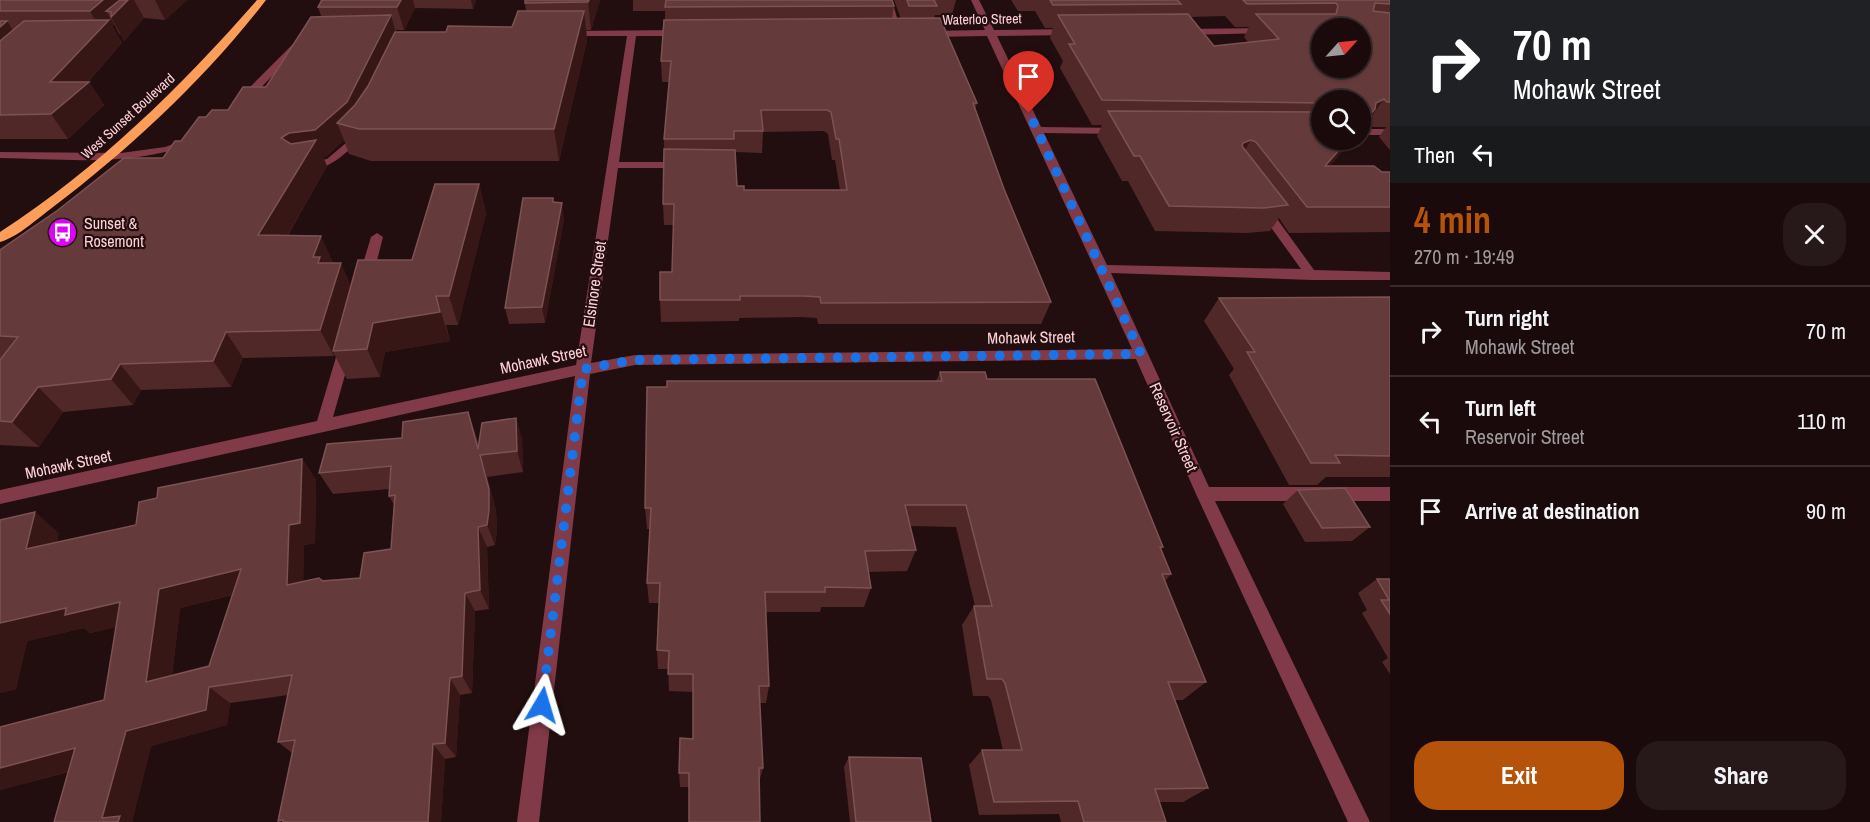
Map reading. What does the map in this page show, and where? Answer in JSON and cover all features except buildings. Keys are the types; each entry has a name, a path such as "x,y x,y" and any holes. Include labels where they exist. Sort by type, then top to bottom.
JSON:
{"main road":[{"name":"West Sunset Boulevard","path":"0,238 24,223 108,157 194,77 262,0"}],"street":[{"path":"888,0 899,34"},
{"name":"Reservoir Street","path":"975,0 1103,269 1204,494 1359,822"},
{"name":"Waterloo Street","path":"922,34 1087,32"},
{"path":"1170,32 1276,32"},
{"name":"Elsinore Street","path":"528,822 583,369 632,33"},
{"path":"554,34 690,33"},
{"path":"888,34 911,34"},
{"path":"236,108 299,43 309,38"},
{"path":"301,165 330,162 363,132 368,121"},
{"path":"1038,130 1134,131"},
{"path":"1371,132 1390,132"},
{"path":"0,155 108,157 171,149 200,135"},
{"path":"611,165 700,166"},
{"path":"1256,198 1312,276"},
{"path":"361,295 377,237"},
{"path":"1103,269 1312,276 1390,276"},
{"path":"323,426 351,329"},
{"name":"Mohawk Street","path":"0,497 583,369 634,360 1141,354"},
{"path":"1204,494 1390,494"}],"place":[{"name":"Sunset & Rosemont","path":"63,232"}],"route":[{"path":"542,705 583,369 634,360 1141,354 1029,113"}]}
